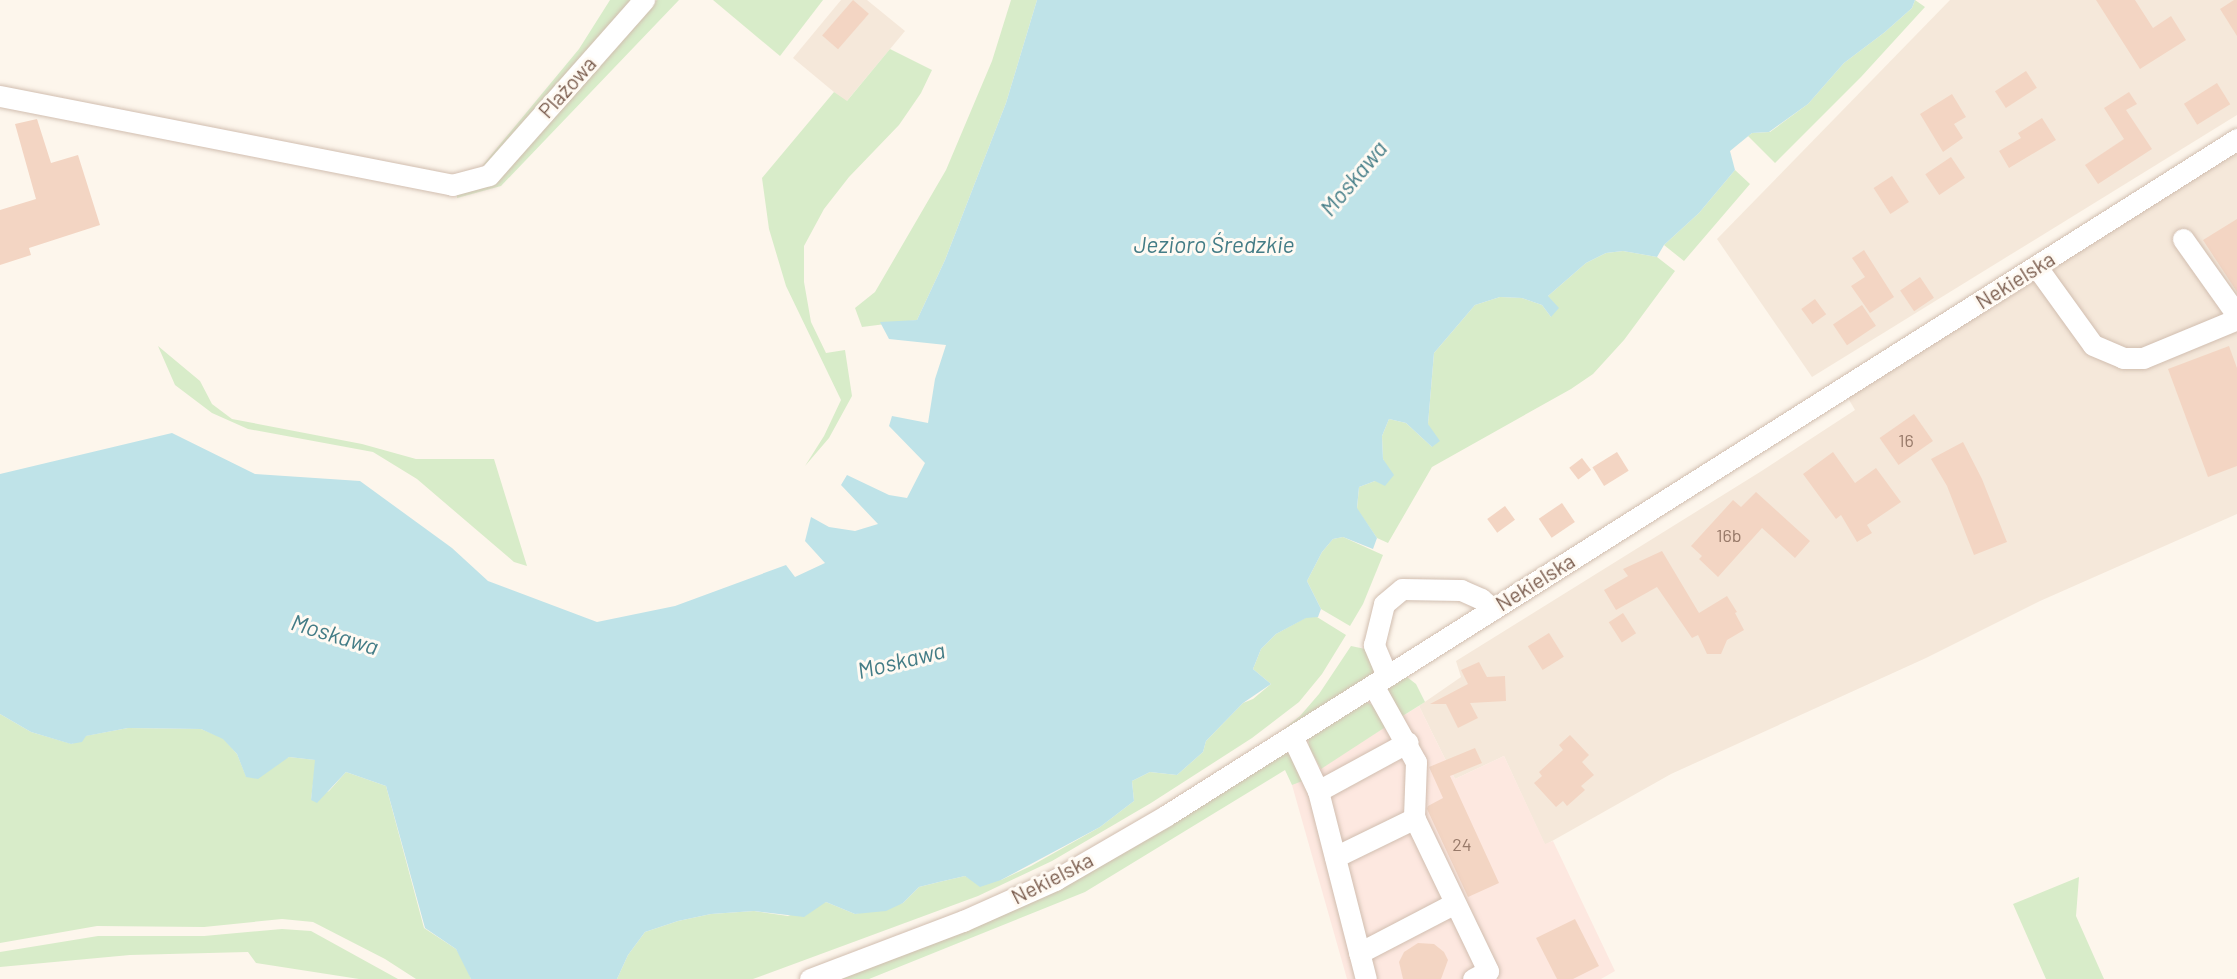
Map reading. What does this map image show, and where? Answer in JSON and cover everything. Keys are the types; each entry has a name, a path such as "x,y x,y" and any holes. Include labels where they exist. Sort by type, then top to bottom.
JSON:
{"street":[{"name":"Plażowa","path":"0,96 452,185 489,175 644,0"},
{"name":"Nekielska","path":"810,979 963,921 1055,880 1292,736 2237,139"},
{"path":"2036,266 2093,345 2123,358 2143,358 2237,317 2183,239"},
{"path":"1473,979 1488,971 1415,818 1416,762 1380,680 1374,645 1384,604 1402,589 1461,590 1493,609"},
{"path":"1292,736 1318,791 1366,979"},
{"path":"1318,791 1408,743"},
{"path":"1335,857 1415,818"},
{"path":"1359,953 1455,903"}],"shaded area":[{"path":"841,0 867,0 905,31 846,102 793,58"},
{"path":"1950,0 2237,0 2237,115 1812,377 1717,239"},
{"path":"2237,150 2237,514 2040,601 1926,658 1671,774 1545,845 1504,756 1455,779 1419,706 1461,677 1456,661 1855,410 1848,398"},
{"path":"1419,706 1455,779 1504,756 1545,844 1553,841 1615,971 1601,979 1347,979 1292,785"}],"green space":[{"path":"610,0 631,0 500,154 482,166 579,49"},
{"path":"657,0 679,0 501,186 457,198 457,191 495,179"},
{"path":"713,0 823,0 780,56"},
{"path":"1011,0 1037,0 1006,103 945,260 917,320 862,327 855,308 875,292 946,170 992,61"},
{"path":"1915,0 1925,7 1861,77 1775,163 1748,136 1752,133 1770,132 1808,104 1844,63 1885,32 1912,8"},
{"path":"890,49 932,70 921,93 899,125 849,177 824,209 804,246 804,282 811,322 826,353 845,350 852,396 829,438 805,466 824,436 841,400 786,286 769,229 762,178 834,92 847,101"},
{"path":"1735,170 1750,184 1684,261 1664,245 1699,213"},
{"path":"1623,251 1657,257 1675,271 1624,340 1593,374 1571,389 1432,467 1388,543 1377,538 1357,509 1359,487 1375,481 1387,468 1383,459 1382,436 1389,419 1406,423 1432,447 1428,424 1434,353 1475,305 1500,297 1522,298 1542,305 1551,317 1548,296 1586,263 1606,253"},
{"path":"158,346 200,381 212,404 232,419 362,444 416,459 494,459 527,566 514,562 417,479 373,452 248,429 212,413 175,385"},
{"path":"1343,537 1383,555 1363,604 1350,626 1321,609 1307,581 1322,552 1333,539"},
{"path":"1307,617 1317,617 1346,635 1322,674 1299,702 1252,738 1151,803 1052,861 978,896 753,979 617,979 628,955 645,932 678,921 711,914 754,911 788,916 826,902 855,914 903,903 919,887 965,876 974,881 1001,880 1031,866 1100,827 1134,801 1132,781 1150,772 1177,775 1203,752 1206,741 1243,703 1253,699 1271,684 1253,669 1261,649 1276,634"},
{"path":"1351,646 1370,650 1376,672 1281,731 1300,716 1319,694"},
{"path":"1407,677 1416,684 1425,702 1401,717 1386,688"},
{"path":"1365,701 1374,706 1387,726 1321,769 1309,747 1308,735"},
{"path":"0,714 31,732 72,744 85,736 128,728 201,729 223,738 237,754 246,776 289,757 316,760 311,800 329,791 346,772 386,786 424,928 456,949 465,962 471,979 416,979 385,959 313,922 282,919 204,927 97,926 0,943"},
{"path":"1288,752 1305,780 1292,785 1285,770 1085,892 869,979 833,979 1030,902 1075,881 1279,753"},
{"path":"2079,877 2076,916 2104,979 2046,979 2013,904"},
{"path":"282,929 311,931 398,979 359,979 256,963 248,952 130,955 0,967 0,952 98,936 204,936"}],"water":[{"name":"Jezioro Średzkie","path":"1037,0 1915,0 1912,8 1885,32 1844,63 1808,104 1769,132 1752,133 1730,151 1735,170 1699,213 1664,245 1657,257 1623,251 1606,253 1586,263 1548,296 1559,308 1551,317 1542,305 1522,298 1500,297 1475,305 1434,353 1428,424 1440,441 1432,447 1406,423 1389,419 1382,436 1383,459 1394,475 1385,486 1375,481 1359,487 1357,508 1377,538 1373,549 1343,537 1333,539 1322,552 1307,581 1321,609 1318,617 1306,618 1276,634 1261,649 1253,669 1271,684 1243,703 1206,741 1203,752 1177,775 1150,772 1132,781 1134,801 1100,827 1001,880 980,887 965,876 919,887 903,903 886,911 855,914 826,902 804,917 754,911 711,914 678,921 645,932 628,955 617,979 471,979 456,949 425,928 386,786 346,772 317,803 311,800 315,760 289,757 258,779 246,777 237,754 223,739 201,729 128,728 86,736 82,742 71,744 31,732 0,714 0,474 172,433 255,474 360,481 452,548 488,581 597,622 675,606 786,565 795,577 825,563 805,541 811,517 829,527 855,531 878,524 841,485 847,475 889,495 907,498 925,463 889,426 892,416 928,423 935,379 946,345 889,339 880,322 917,320 945,260 1006,103"}],"building":[{"path":"853,0 869,14 838,49 822,35"},
{"path":"2096,0 2135,0 2153,28 2171,16 2186,40 2140,69"},
{"path":"2237,0 2237,36 2220,9"},
{"path":"2026,71 2037,88 2006,108 1995,91"},
{"path":"2217,83 2230,104 2197,125 2184,104"},
{"path":"2129,92 2137,104 2126,110 2152,149 2098,184 2085,165 2124,139 2104,108"},
{"path":"1952,94 1966,117 1954,124 1963,138 1943,152 1920,114"},
{"path":"2042,118 2056,140 2009,168 1999,151 2021,138 2018,133"},
{"path":"37,119 51,163 78,155 100,225 29,248 31,255 0,265 0,210 36,199 15,124"},
{"path":"1951,157 1965,178 1939,195 1925,174"},
{"path":"1892,176 1909,202 1890,214 1874,188"},
{"path":"2237,219 2237,292 2203,240"},
{"path":"1864,250 1894,297 1870,313 1851,286 1865,277 1852,258"},
{"path":"1920,277 1934,298 1914,311 1900,290"},
{"path":"1815,299 1826,314 1812,324 1801,309"},
{"path":"1862,305 1876,326 1847,345 1833,325"},
{"path":"2229,346 2237,368 2237,466 2208,477 2168,369"},
{"path":"1914,414 1933,441 1899,465 1880,438"},
{"path":"1963,442 1982,479 2007,542 1974,555 1947,486 1931,459"},
{"path":"1617,452 1629,471 1604,486 1592,467"},
{"path":"1833,452 1855,483 1876,468 1901,502 1867,525 1872,533 1857,542 1841,515 1836,519 1803,474"},
{"path":"1582,458 1591,470 1578,480 1569,468"},
{"path":"1756,492 1810,541 1795,558 1762,528 1718,577 1699,559 1702,556 1691,546 1733,500 1741,507"},
{"path":"1562,503 1575,522 1552,538 1539,519"},
{"path":"1505,506 1515,520 1497,533 1487,519"},
{"path":"1662,551 1699,613 1727,596 1737,612 1735,613 1744,630 1727,640 1721,654 1707,654 1698,635 1692,638 1657,587 1616,610 1604,590 1628,576 1623,569"},
{"path":"1623,613 1636,633 1622,642 1609,622"},
{"path":"1549,633 1564,657 1543,670 1528,646"},
{"path":"1479,662 1487,677 1505,676 1506,701 1470,703 1478,718 1458,728 1446,704 1430,704 1468,684 1461,670"},
{"path":"1570,735 1589,755 1582,762 1594,775 1581,786 1585,790 1567,806 1563,801 1556,807 1534,783 1542,776 1539,772 1563,750 1559,745"},
{"path":"1475,748 1482,763 1450,776 1499,883 1468,897 1427,809 1443,798 1429,767"},
{"path":"1575,919 1599,966 1573,979 1557,979 1536,938"},
{"path":"1418,943 1434,944 1444,952 1448,960 1441,979 1403,979 1399,962 1404,952"}],"water label":[{"name":"Moskawa","path":"1353,178"},
{"name":"Moskawa","path":"335,634"},
{"name":"Moskawa","path":"901,660"}]}
